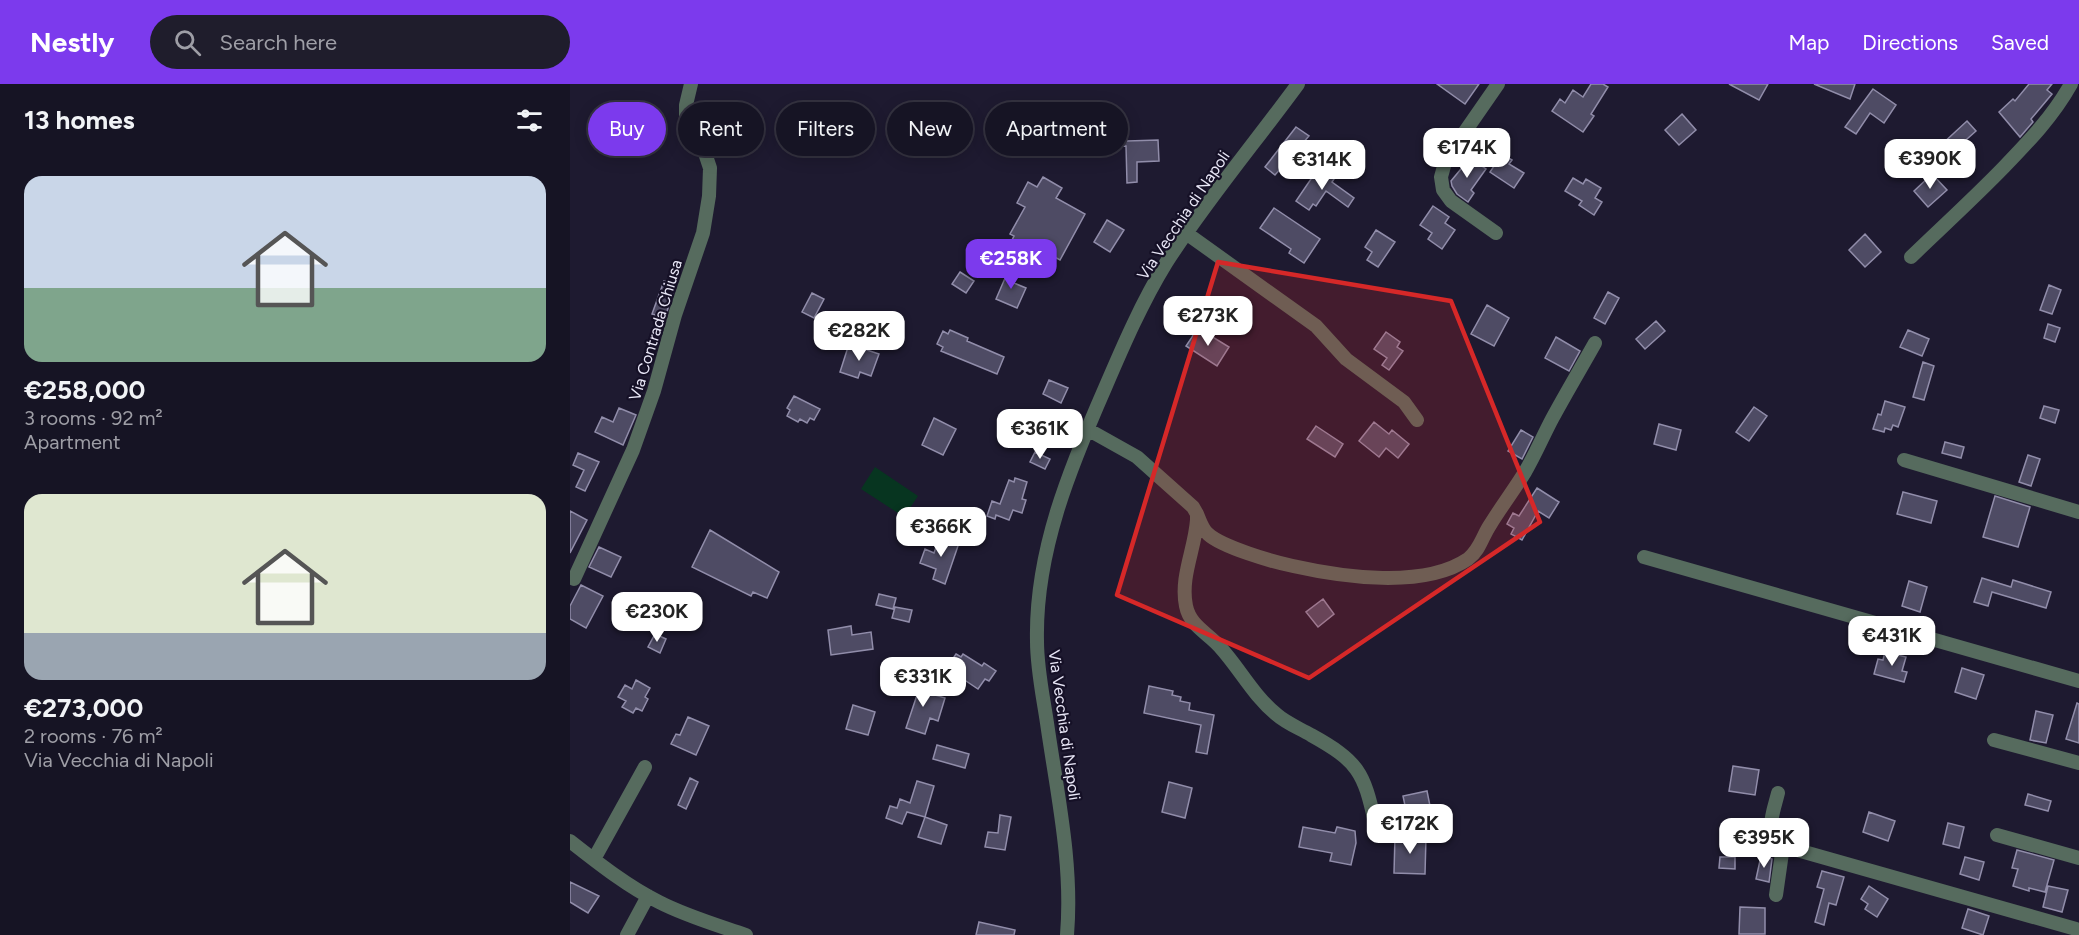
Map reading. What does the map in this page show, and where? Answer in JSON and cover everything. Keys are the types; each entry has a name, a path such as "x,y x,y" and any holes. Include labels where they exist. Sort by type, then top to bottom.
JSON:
{"street":[{"name":"Via Contrada Chiusa","path":"574,579 633,450 654,391 675,315 703,233 709,196 710,168 704,150 686,121 686,105 691,84"},
{"name":"Via Vecchia di Napoli","path":"1067,935 1066,852 1038,667 1037,611 1040,578 1058,509 1087,429 1146,300 1162,271 1186,233 1298,84"},
{"path":"1496,233 1451,201 1443,190 1441,177 1446,159 1498,84"},
{"path":"1911,257 2042,128 2071,84"},
{"path":"1186,233 1316,326 1346,360 1404,402 1417,420"},
{"path":"1087,429 1143,462 1190,503 1206,532 1216,539 1270,560 1306,569 1355,575 1395,577 1426,575 1455,566 1471,557 1477,550 1490,525 1526,471 1595,343"},
{"path":"1904,460 2079,512"},
{"path":"1197,514 1197,528 1185,586 1188,615 1219,646 1253,691 1271,710 1285,721 1337,750 1355,767 1367,787 1376,823"},
{"path":"1644,557 2079,681"},
{"path":"1994,740 2079,763"},
{"path":"594,859 645,767"},
{"path":"1778,793 1770,832 1775,841 1783,846 2077,927"},
{"path":"1997,835 2079,858"},
{"path":"570,841 648,896 676,910 746,935"},
{"path":"1776,895 1783,846"},
{"path":"627,935 648,896"}],"highlighted area":[{"path":"1218,262 1451,301 1540,522 1309,678 1117,595"}],"green space":[{"path":"875,467 918,496 904,517 861,489"}],"building":[{"path":"1437,84 1479,84 1465,104"},
{"path":"1591,84 1603,84 1608,87 1591,114 1594,116 1583,132 1552,111 1560,99 1565,103 1573,90 1583,97"},
{"path":"1729,84 1768,84 1759,100"},
{"path":"1814,84 1855,84 1850,99"},
{"path":"2029,84 2052,84 2047,90 2052,94 2031,119 2033,122 2020,137 1999,112 2013,99 2015,101"},
{"path":"1873,89 1896,105 1884,123 1870,113 1856,134 1845,127"},
{"path":"1682,114 1696,130 1679,145 1665,130"},
{"path":"1967,121 1976,131 1949,155 1940,146"},
{"path":"1296,127 1309,136 1275,175 1265,167"},
{"path":"1158,140 1159,161 1137,162 1137,182 1127,183 1128,141"},
{"path":"1502,154 1512,160 1509,164 1524,173 1514,188 1490,172"},
{"path":"1470,158 1486,169 1471,190 1474,193 1468,202 1457,194 1451,181"},
{"path":"1321,170 1334,179 1332,182 1354,198 1348,207 1326,191 1316,206 1313,204 1309,210 1296,201 1313,176 1316,178"},
{"path":"1932,174 1947,190 1928,207 1914,191"},
{"path":"1043,177 1062,188 1056,198 1085,214 1060,260 1031,244 1024,257 1008,248 1014,236 1010,234 1025,207 1017,203 1028,182 1037,187"},
{"path":"1573,178 1583,184 1586,179 1601,188 1595,198 1602,202 1594,215 1579,205 1582,201 1565,191"},
{"path":"1433,206 1449,217 1445,223 1455,230 1442,249 1428,239 1432,233 1420,225"},
{"path":"1274,208 1320,239 1304,263 1289,253 1291,249 1260,228"},
{"path":"1107,220 1124,230 1110,252 1094,242"},
{"path":"1376,230 1395,242 1378,267 1367,260 1372,252 1365,247"},
{"path":"1865,234 1881,252 1865,267 1849,250"},
{"path":"1009,269 1019,273 1014,283 1026,288 1017,308 996,299"},
{"path":"960,272 974,281 966,293 952,284"},
{"path":"664,281 673,284 670,291 673,292 665,318 652,314"},
{"path":"2049,285 2061,290 2052,314 2040,310"},
{"path":"1608,292 1619,298 1605,324 1594,318"},
{"path":"812,293 824,299 814,318 802,312"},
{"path":"1487,305 1509,318 1494,346 1471,334"},
{"path":"1656,321 1665,331 1645,349 1636,339"},
{"path":"2048,324 2060,328 2055,342 2044,338"},
{"path":"1198,328 1229,347 1217,366 1186,346"},
{"path":"950,330 968,338 967,341 1004,357 997,374 941,351 943,347 937,344 943,331 948,334"},
{"path":"1908,330 1929,339 1922,356 1900,347"},
{"path":"1386,332 1400,342 1397,347 1403,351 1389,370 1382,365 1387,358 1374,349"},
{"path":"1556,337 1580,351 1569,371 1545,358"},
{"path":"849,344 879,354 871,376 860,372 858,378 840,372"},
{"path":"1923,362 1934,366 1924,400 1913,397"},
{"path":"1049,380 1068,388 1061,403 1043,394"},
{"path":"794,396 820,409 814,420 810,418 807,423 800,419 798,422 787,416 790,410 787,408"},
{"path":"1885,401 1905,407 1898,427 1893,425 1891,430 1885,428 1884,432 1873,429 1878,414 1881,415"},
{"path":"2044,406 2059,410 2055,423 2040,418"},
{"path":"1754,407 1767,416 1749,441 1736,432"},
{"path":"619,408 636,415 623,445 595,432 602,417 613,422"},
{"path":"934,418 956,429 943,455 922,445"},
{"path":"1374,422 1389,434 1392,430 1409,444 1398,458 1386,448 1379,457 1359,441"},
{"path":"1659,424 1681,430 1676,450 1654,444"},
{"path":"1316,426 1343,444 1335,457 1307,439"},
{"path":"1521,430 1533,437 1522,459 1508,451"},
{"path":"1945,442 1964,447 1961,458 1942,453"},
{"path":"1035,452 1050,459 1045,469 1030,462"},
{"path":"578,453 599,462 585,491 576,487 584,470 573,465"},
{"path":"2028,455 2040,459 2031,486 2019,482"},
{"path":"1015,478 1027,482 1022,499 1026,500 1022,513 1013,510 1009,520 996,515 995,519 987,516 992,501 1000,504 1009,480 1014,482"},
{"path":"1537,488 1559,502 1549,518 1538,511 1522,540 1511,534 1514,528 1507,524 1513,513 1519,516"},
{"path":"1903,492 1937,501 1931,523 1897,514"},
{"path":"1995,496 2030,507 2018,547 1983,537"},
{"path":"570,511 587,520 570,553"},
{"path":"710,530 779,572 767,598 753,592 751,596 692,567"},
{"path":"940,536 959,543 945,584 933,579 936,569 920,563 925,549 934,553"},
{"path":"599,547 621,557 611,577 589,567"},
{"path":"1982,578 2011,587 2013,580 2051,592 2046,608 1992,592 1988,606 1974,602"},
{"path":"1909,581 1927,587 1920,612 1902,606"},
{"path":"581,585 603,596 586,628 570,619 570,606"},
{"path":"879,594 896,598 893,609 876,605"},
{"path":"1323,599 1334,614 1318,627 1306,612"},
{"path":"895,607 912,610 909,622 892,618"},
{"path":"851,626 852,635 871,632 873,649 831,655 828,630"},
{"path":"655,634 666,639 660,653 648,647"},
{"path":"1885,652 1906,657 1902,671 1907,672 1904,682 1874,674 1878,659 1883,660"},
{"path":"956,654 961,657 963,654 982,666 984,663 996,671 989,681 985,679 978,689 960,677 956,682 947,676 950,671 946,669"},
{"path":"1962,668 1984,675 1976,699 1955,692"},
{"path":"636,680 650,688 642,711 636,708 633,713 622,707 626,701 618,697 625,685 632,689"},
{"path":"905,681 921,685 919,690 945,698 938,721 930,718 925,734 906,728 917,695 902,691"},
{"path":"1149,686 1173,691 1172,695 1181,697 1180,701 1190,703 1189,710 1214,715 1207,754 1196,752 1201,725 1144,713"},
{"path":"2077,703 2079,704 2079,743 2066,739"},
{"path":"853,705 875,712 868,735 846,729"},
{"path":"2036,711 2053,715 2046,743 2030,740"},
{"path":"688,717 709,726 696,755 671,744 676,734 680,735"},
{"path":"937,745 969,754 965,768 933,759"},
{"path":"1733,766 1759,770 1755,795 1729,791"},
{"path":"690,778 698,782 686,809 678,805"},
{"path":"917,781 934,786 925,817 907,812 902,824 886,818 890,806 897,808 900,799 910,803"},
{"path":"1169,782 1192,788 1185,818 1162,812"},
{"path":"1427,791 1432,816 1408,820 1403,796"},
{"path":"2028,794 2051,801 2048,811 2025,805"},
{"path":"1869,812 1895,821 1888,841 1863,832"},
{"path":"1000,815 1011,817 1005,850 985,847 988,832 998,833"},
{"path":"925,817 947,825 941,844 918,837"},
{"path":"1948,823 1964,827 1959,848 1943,844"},
{"path":"1303,827 1335,833 1337,827 1355,831 1356,843 1351,865 1330,861 1332,853 1299,847"},
{"path":"1395,836 1426,837 1425,874 1394,873"},
{"path":"2017,850 2054,860 2045,892 2029,888 2029,891 2013,886 2018,869 2012,868"},
{"path":"1761,856 1772,859 1769,882 1756,879"},
{"path":"1720,857 1735,857 1735,869 1719,868"},
{"path":"1965,857 1984,862 1979,880 1960,874"},
{"path":"1822,871 1844,877 1836,905 1829,903 1824,925 1815,922 1824,889 1817,887"},
{"path":"570,882 599,896 588,913 570,902"},
{"path":"1869,886 1888,899 1877,917 1865,909 1868,904 1861,899"},
{"path":"2048,886 2068,890 2062,912 2043,907"},
{"path":"1740,907 1765,908 1765,934 1739,934"},
{"path":"1968,909 1989,916 1983,935 1962,928"},
{"path":"979,922 1015,930 1014,935 976,935"}]}
